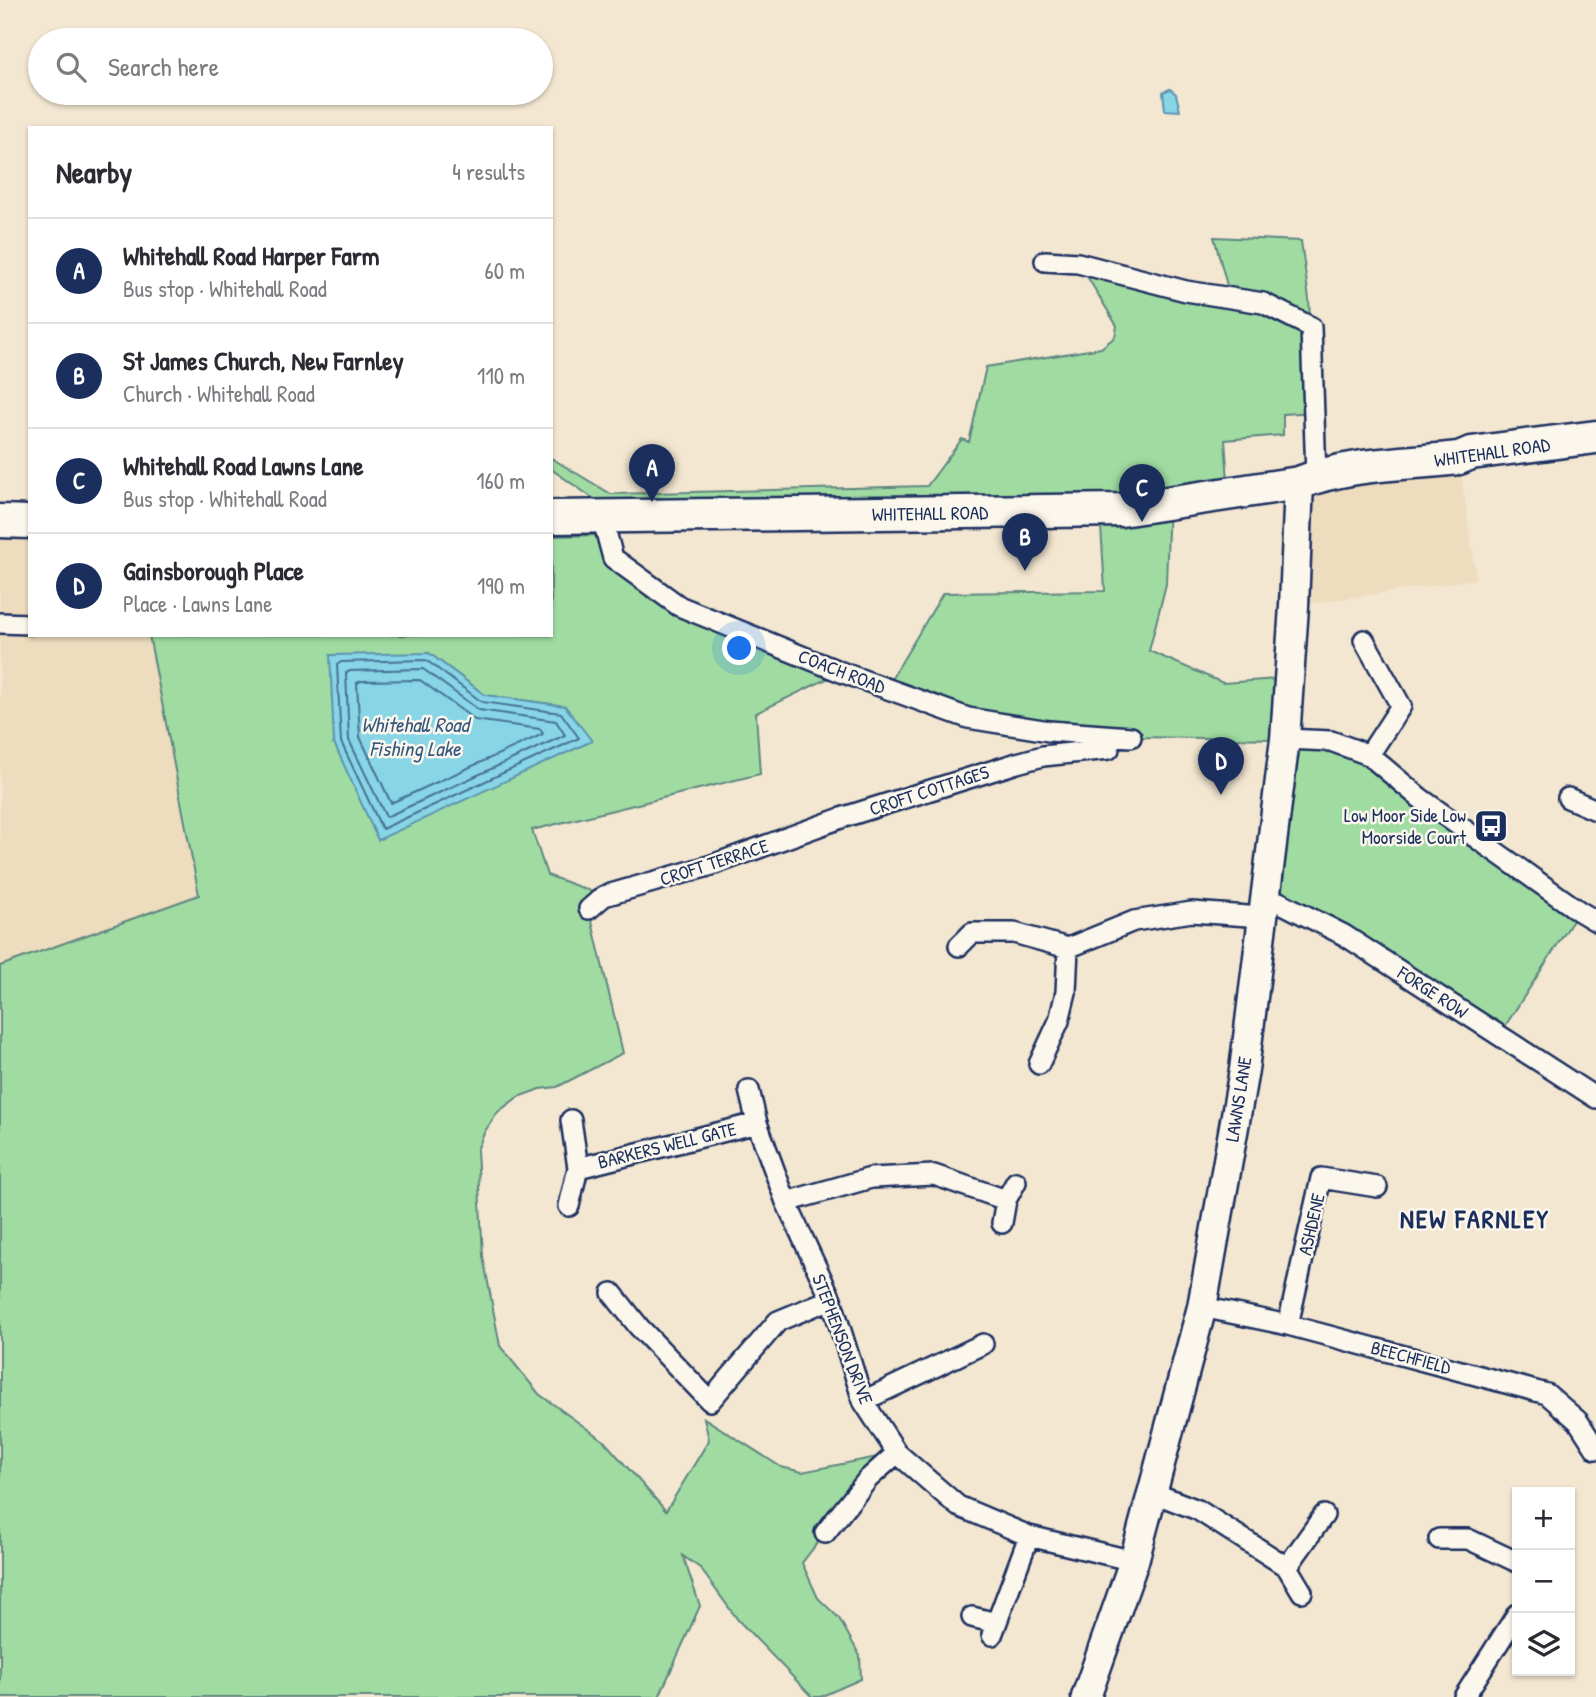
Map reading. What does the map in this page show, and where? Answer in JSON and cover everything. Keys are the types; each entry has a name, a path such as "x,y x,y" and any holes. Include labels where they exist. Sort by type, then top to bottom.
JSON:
{"main road":[{"name":"WHITEHALL ROAD","path":"553,517 1121,510 1596,437"},
{"path":"0,521 28,522"}],"street":[{"path":"1045,261 1078,263 1186,291 1263,303 1311,327 1308,480"},
{"name":"LAWNS LANE","path":"1086,1697 1134,1561 1202,1307 1244,1069 1285,739 1294,606 1308,480"},
{"name":"COACH ROAD","path":"602,517 613,558 679,606 841,672 968,718 1049,731 1131,737"},
{"path":"0,624 28,624"},
{"path":"1364,640 1401,706 1369,755"},
{"name":"CROFT COTTAGES","path":"841,818 1043,756 1109,749 1110,736"},
{"path":"1285,739 1331,741 1369,755 1463,830 1596,921"},
{"path":"1568,798 1596,810"},
{"name":"CROFT TERRACE","path":"589,909 604,897 712,865 841,818"},
{"name":"FORGE ROW","path":"1068,948 1133,921 1192,912 1263,909 1279,902 1344,935 1596,1098"},
{"path":"959,946 972,933 1014,933 1068,948 1066,992 1059,1021 1039,1064"},
{"name":"STEPHENSON DRIVE","path":"750,1090 757,1123 786,1202 831,1299 863,1401 897,1453 958,1506 1029,1536 1134,1561"},
{"name":"BARKERS WELL GATE","path":"569,1206 578,1168 571,1120"},
{"name":"BARKERS WELL GATE","path":"578,1168 757,1123"},
{"path":"786,1202 871,1178 934,1175 1006,1200"},
{"name":"ASHDENE","path":"1288,1325 1321,1178 1377,1187"},
{"path":"1002,1223 1006,1200 1016,1182"},
{"path":"611,1293 639,1327 710,1401 778,1321 831,1299"},
{"name":"BEECHFIELD","path":"1202,1307 1288,1325 1547,1394 1578,1421 1596,1448"},
{"path":"863,1401 983,1344"},
{"path":"825,1533 867,1479 897,1453"},
{"path":"1151,1492 1198,1510 1286,1567 1302,1592"},
{"path":"1286,1567 1324,1515"},
{"path":"972,1617 994,1629 1029,1536"},
{"path":"1440,1539 1468,1539 1512,1560"},
{"path":"1464,1697 1512,1622"}],"shaded area":[{"path":"1459,458 1476,579 1294,606 1299,483"},
{"path":"0,538 28,539 28,637 149,637 199,895 0,966"}],"green space":[{"path":"1214,237 1301,241 1309,299 1315,412 1283,414 1283,435 1225,440 1228,480 1112,496 607,508 553,470 553,459 611,494 927,486 962,439 969,442 986,367 1101,348 1115,337 1117,326 1085,273 1228,289"},
{"path":"1169,503 1166,584 1149,651 1223,683 1290,678 1285,739 1369,755 1579,911 1500,1034 1279,902 1284,739 1131,737 1049,731 886,688 943,593 1105,591 1100,510"},
{"path":"607,535 613,558 679,606 841,672 756,713 760,774 532,830 547,875 604,896 589,909 623,1053 557,1087 540,1089 518,1097 498,1112 485,1131 477,1150 483,1256 500,1346 539,1394 604,1441 666,1511 709,1440 704,1418 781,1467 802,1472 897,1453 825,1533 802,1563 818,1598 839,1618 860,1656 861,1679 820,1697 812,1697 738,1620 700,1568 683,1556 700,1606 659,1697 0,1697 0,966 199,895 149,637 553,637 553,536","holes":["429,653 485,695 565,706 334,743"]}],"water":[{"path":"1170,89 1176,94 1180,111 1165,110 1163,92"},
{"name":"Whitehall Road Fishing Lake","path":"429,653 485,695 565,706 592,741 378,840 334,743 330,655"}],"place":[{"name":"Whitehall Road Harper Farm","path":"652,502"},
{"name":"Whitehall Road Lawns Lane","path":"1142,522"},
{"name":"St James Church, New Farnley","path":"1025,571"},
{"name":"Gainsborough Place","path":"1221,795"},
{"name":"Low Moor Side Low Moorside Court","path":"1491,826"}],"district":[{"name":"NEW FARNLEY","path":"1475,1219"}]}
